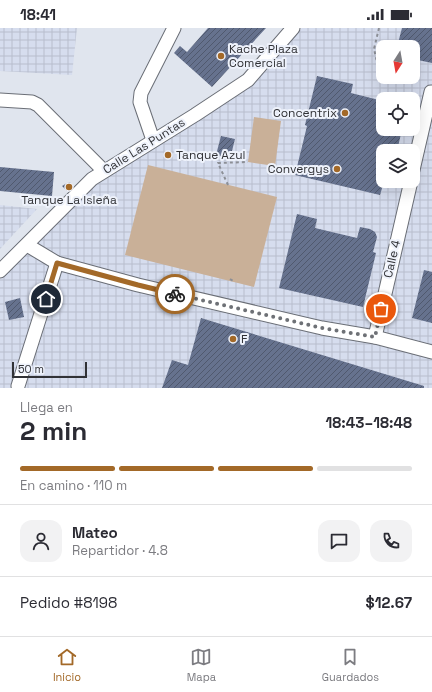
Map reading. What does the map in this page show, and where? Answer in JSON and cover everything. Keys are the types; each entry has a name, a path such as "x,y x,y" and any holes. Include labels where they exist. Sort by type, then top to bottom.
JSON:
{"street":[{"path":"153,140 140,102 141,93 174,28"},
{"name":"Calle Las Puntas","path":"0,271 92,178 248,80 293,28"},
{"path":"419,144 432,92"},
{"path":"0,100 32,102 38,104 104,171"},
{"name":"Calle 4","path":"375,337 408,188"},
{"path":"27,245 57,263 154,289 322,328 375,337 432,352"},
{"path":"19,387 57,263"}],"path":[{"path":"376,40 379,28"},
{"path":"376,41 374,50 376,58"},
{"path":"228,185 218,164 248,162"},
{"path":"230,279 235,282"}],"shaded area":[{"path":"0,28 77,28 72,75 0,71"},
{"path":"302,28 432,28 432,388 0,388 0,279 96,185 255,80"},
{"path":"254,117 281,121 275,166 248,162"},
{"path":"148,165 277,197 254,287 125,255"},
{"path":"0,205 37,209 0,249"}],"building":[{"name":"Kache Plaza Comercial","path":"208,28 266,28 212,87 174,53 180,46 187,52"},
{"path":"402,28 432,28 432,63 420,60 420,40 399,40"},
{"path":"317,76 353,84 351,93 376,99 376,136 400,136 399,144 376,144 376,188 382,188 380,195 295,175 307,126 305,125"},
{"path":"221,136 235,139 230,159 216,155"},
{"path":"0,167 54,172 52,196 0,191"},
{"name":"Tanque La Isleña","path":"70,182 73,187 67,191 62,186"},
{"path":"297,214 317,219 315,228 357,238 360,227 370,229 375,232 377,237 373,252 376,253 363,307 279,288"},
{"path":"424,270 432,272 432,323 412,318"},
{"path":"20,298 24,317 9,320 5,302"},
{"name":"F","path":"201,318 424,386 424,388 162,388 172,360 188,365"}],"way so far":[{"path":"175,294 322,328 375,337 381,309"}],"place":[{"name":"Kache Plaza Comercial","path":"221,56"},
{"name":"Concentrix","path":"345,113"},
{"name":"Tanque Azul","path":"168,155"},
{"name":"Convergys","path":"337,169"},
{"name":"Tanque La Isleña","path":"69,187"},
{"name":"F","path":"233,339"}],"route":[{"path":"46,299 57,263 175,294"}]}
